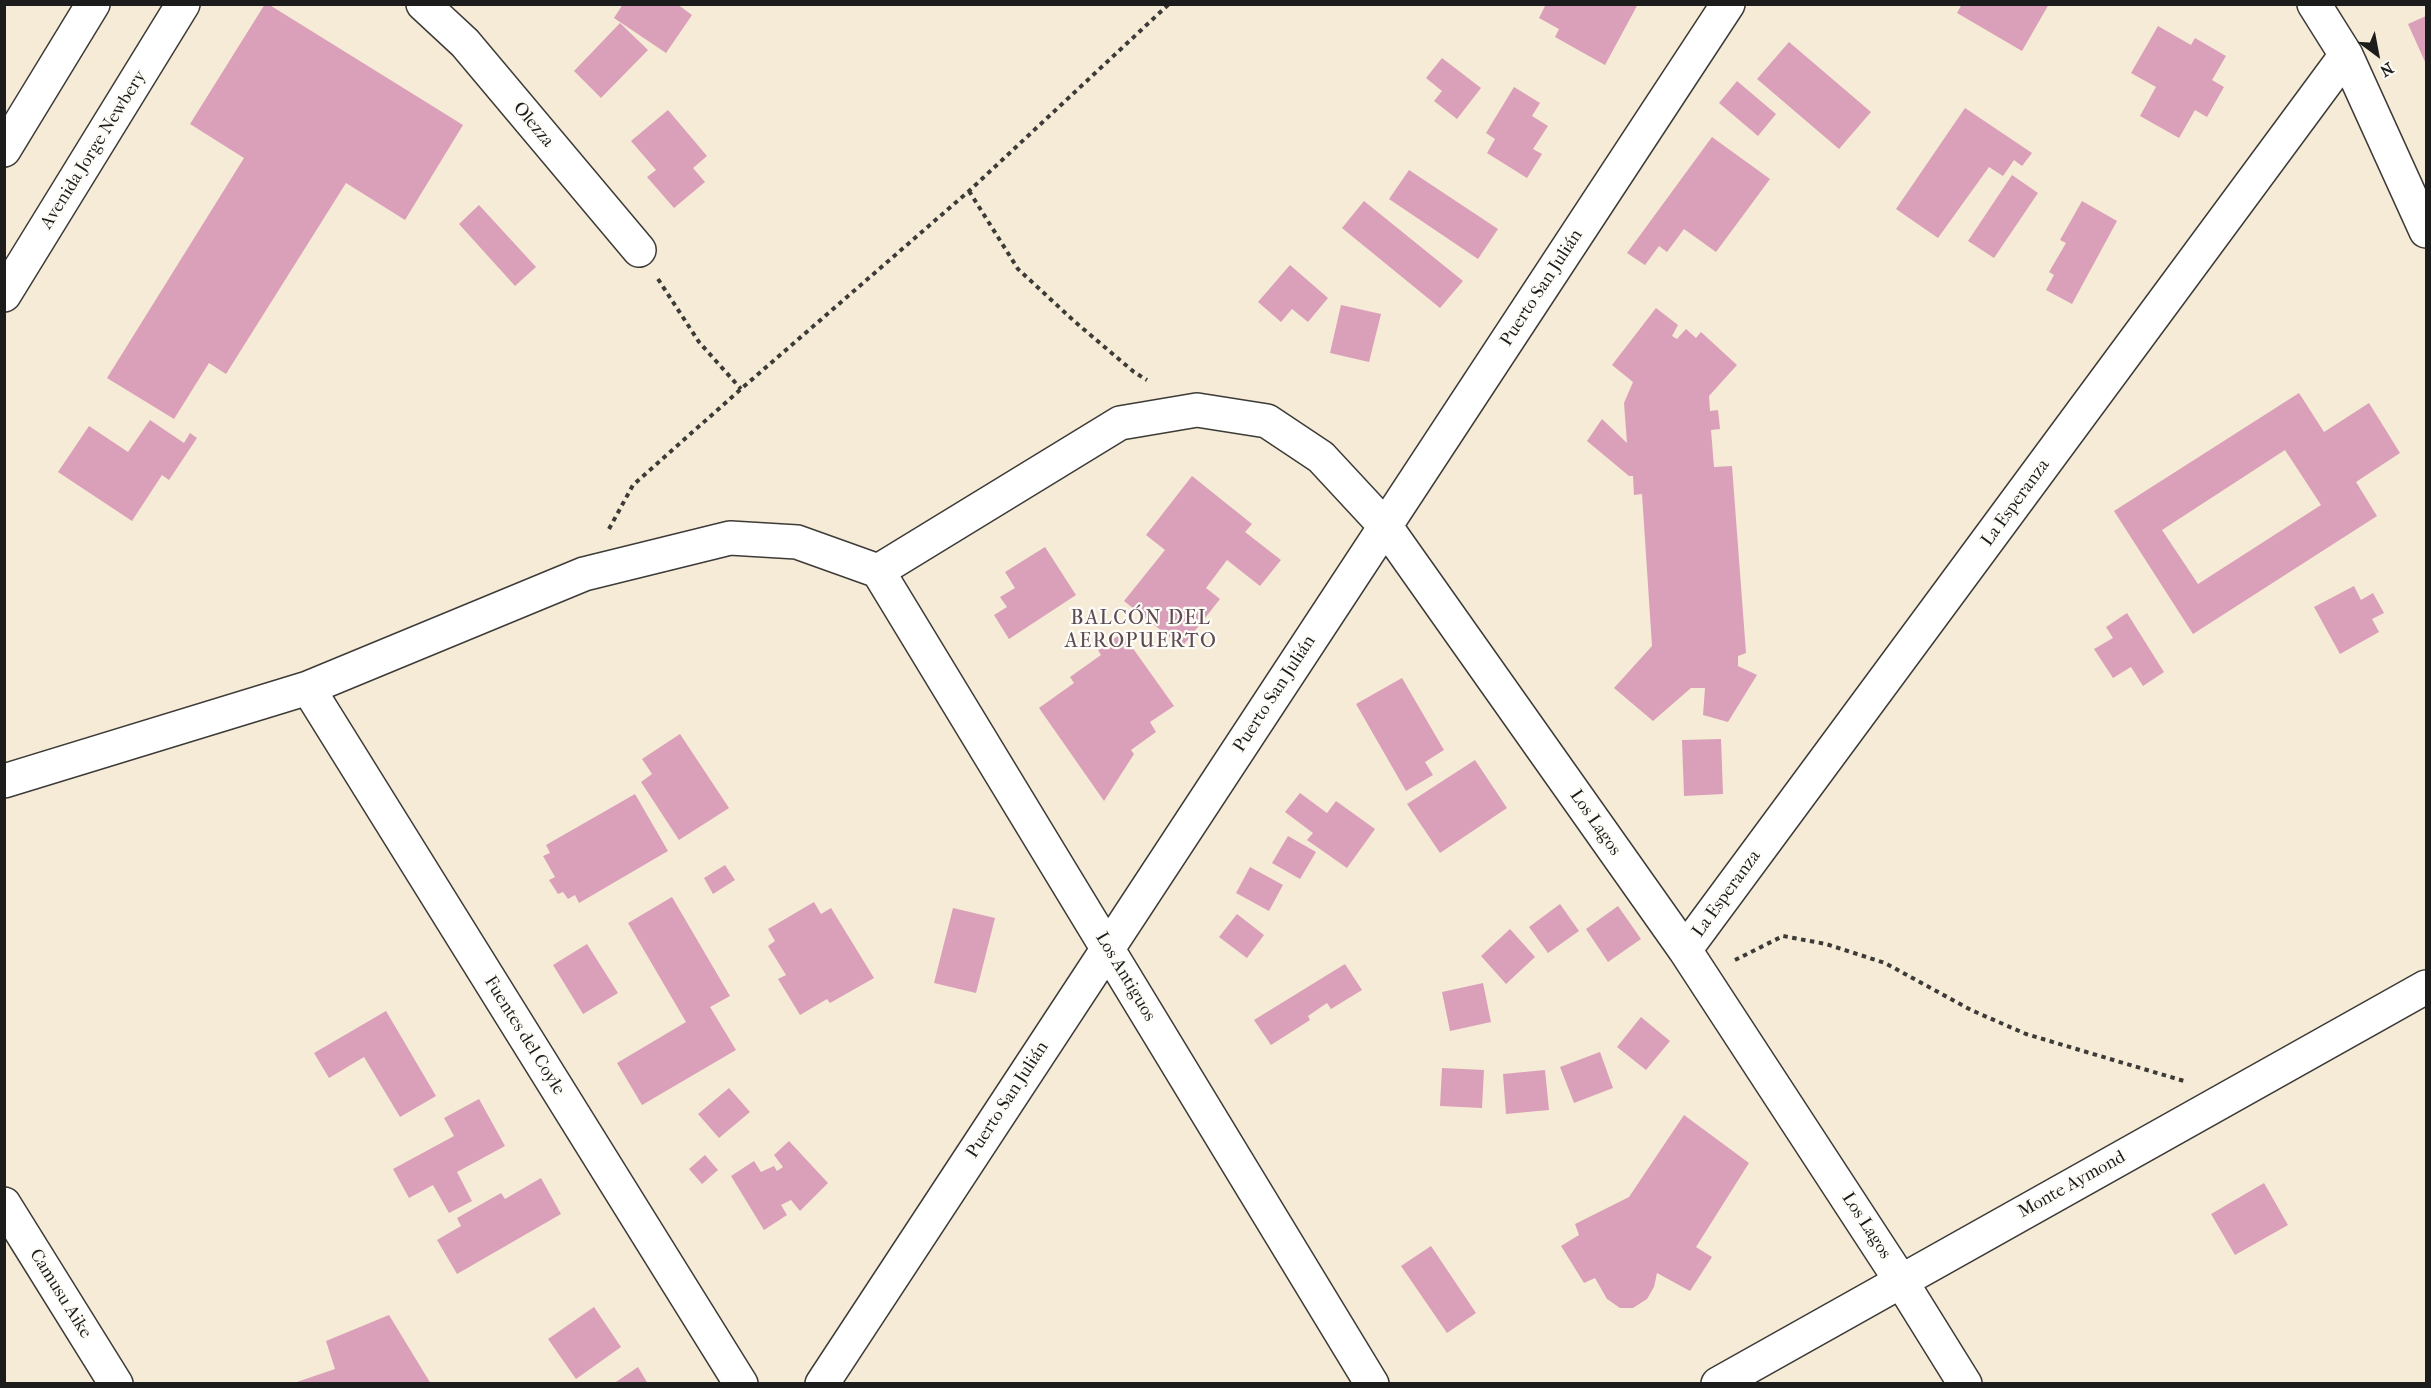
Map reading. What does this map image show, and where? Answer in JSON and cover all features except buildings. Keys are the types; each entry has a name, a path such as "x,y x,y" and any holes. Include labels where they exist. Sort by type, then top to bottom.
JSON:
{"street":[{"path":"4,150 93,4"},
{"name":"Avenida Jorge Newbery","path":"4,295 183,4"},
{"name":"Olezza","path":"423,4 465,43 639,250"},
{"name":"Puerto San Julián","path":"822,1383 1728,4"},
{"path":"2314,4 2346,55 2427,231"},
{"name":"La Esperanza","path":"1694,963 2346,55"},
{"name":"Los Lagos","path":"878,571 1120,423 1197,410 1267,421 1321,457 1386,527 1694,963 1965,1383"},
{"path":"4,781 308,688 584,574 730,538 797,542 878,571"},
{"name":"Los Antiguos","path":"878,571 1372,1383"},
{"name":"Fuentes del Coyle","path":"308,688 741,1383"},
{"name":"Monte Aymond","path":"1718,1383 2427,987"},
{"name":"Camusu Aike","path":"4,1204 116,1383"}],"path":[{"path":"584,574 633,486 969,191 1169,4"},
{"path":"969,191 1018,269 1134,372 1197,410"},
{"path":"639,250 699,342 741,389"},
{"path":"1694,963 1783,936 1826,944 1885,963 1971,1010 2026,1034 2232,1096"}],"district":[{"name":"BALCÓN DEL AEROPUERTO","path":"1141,630"}]}
